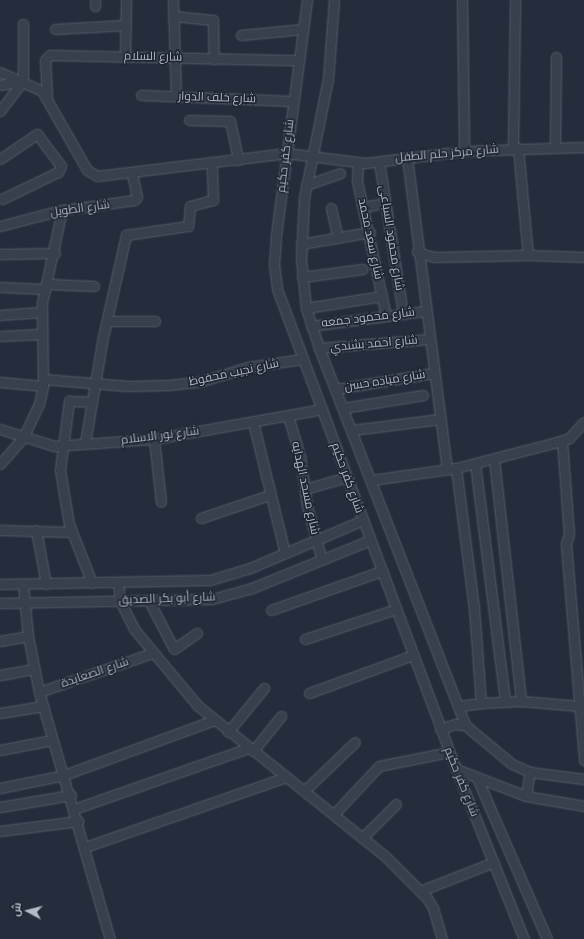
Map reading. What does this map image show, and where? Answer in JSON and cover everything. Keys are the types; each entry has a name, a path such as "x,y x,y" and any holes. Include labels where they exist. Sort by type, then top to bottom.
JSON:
{"street":[{"path":"125,57 126,0"},
{"path":"173,0 176,96"},
{"name":"شارع كفر حكيم","path":"307,0 286,153 274,264 277,289 449,752 494,862 522,938"},
{"name":"شارع كفر حكيم","path":"334,0 328,74 306,185 301,244 302,277 306,308 319,348 336,388 465,725"},
{"path":"462,0 464,151"},
{"path":"515,0 516,148 528,255"},
{"path":"173,16 213,20 214,59"},
{"path":"0,111 22,82 23,24"},
{"path":"55,29 126,25"},
{"path":"241,35 303,29"},
{"name":"شارع السلام","path":"47,97 45,60 50,55 299,60"},
{"path":"555,148 556,57"},
{"path":"0,72 36,87 47,97"},
{"path":"0,85 22,82"},
{"name":"شارع خلف الدوار","path":"141,95 293,101"},
{"name":"شارع مركز حلم الطفل","path":"47,97 90,173 102,176 132,174 286,153 311,154 358,162 379,162 407,157 464,151 516,148 584,147"},
{"path":"189,120 230,121 238,160"},
{"path":"0,159 35,135 40,135 61,166 58,172 2,199"},
{"path":"407,157 417,252 440,419 451,468 474,608 481,703"},
{"name":"شارع سعد محمد","path":"358,162 357,181 370,232 386,316"},
{"name":"شارع محمود السباعى","path":"379,162 403,314"},
{"path":"85,443 107,321 126,235 188,226 190,206 213,200 212,164"},
{"path":"306,185 340,173"},
{"name":"شارع الطويل","path":"0,226 62,210 134,200 137,197 132,174"},
{"path":"363,207 385,203"},
{"path":"331,208 338,238"},
{"path":"0,464 23,438 37,410 43,382 41,312 55,253 62,210"},
{"path":"301,244 370,232"},
{"path":"417,252 434,257 528,255 584,258"},
{"path":"0,254 55,253"},
{"path":"302,277 362,269"},
{"path":"0,287 94,286"},
{"path":"306,308 382,296"},
{"name":"شارع محمود جمعه","path":"311,326 425,311"},
{"path":"0,315 41,312"},
{"path":"107,321 155,321"},
{"path":"0,336 41,334"},
{"name":"شارع احمد بشندي","path":"319,348 429,339"},
{"name":"شارع نجيب محفوظ","path":"0,382 95,383 128,386 191,383 248,367 302,359"},
{"name":"شارع مياده حسن","path":"336,388 434,373"},
{"path":"343,408 423,396"},
{"path":"92,402 70,401 62,445 61,481 71,532 92,583"},
{"name":"شارع نور الاسلام","path":"0,429 50,446 154,439 322,409"},
{"name":"شارع مسجد الهدايه","path":"288,416 300,456 305,489 322,560"},
{"path":"352,430 440,419"},
{"path":"253,422 269,495 285,554"},
{"path":"371,480 451,468 494,459 562,441 584,422"},
{"path":"154,439 161,502"},
{"path":"562,441 569,534 566,544 584,760"},
{"path":"494,459 521,701"},
{"path":"475,463 505,700"},
{"path":"305,489 347,477"},
{"path":"201,518 269,495"},
{"name":"شارع أبو بكر الصديق","path":"0,584 210,580 285,554 363,520"},
{"path":"0,530 71,532"},
{"path":"36,530 46,584"},
{"name":"شارع أبو بكر الصديق","path":"0,603 149,601 227,596 370,540"},
{"path":"271,610 382,571"},
{"path":"118,582 120,601 134,629 152,653 214,720 286,777 335,813 420,891 433,908 442,939"},
{"path":"23,584 28,636 39,692 52,740 71,795 110,939"},
{"path":"149,601 174,649 197,633"},
{"path":"304,639 396,609"},
{"path":"0,641 28,636"},
{"name":"شارع الصعايدة","path":"39,692 152,653"},
{"path":"309,693 413,655"},
{"path":"0,675 34,669"},
{"path":"228,732 264,688"},
{"path":"458,706 505,700 580,706"},
{"path":"0,713 43,706"},
{"path":"74,809 250,749 281,716"},
{"path":"0,788 64,775 214,720"},
{"path":"440,728 455,724 465,725 512,764 530,772 584,779"},
{"path":"0,750 52,740"},
{"path":"305,790 356,742"},
{"path":"335,813 379,766 449,752"},
{"path":"456,770 526,796 584,806"},
{"path":"526,796 530,772"},
{"path":"85,847 286,777"},
{"name":"شارع كفر حكيم","path":"477,778 547,939"},
{"path":"0,807 71,795"},
{"path":"362,838 396,804"},
{"path":"0,831 78,821"},
{"path":"420,891 494,862"}]}
